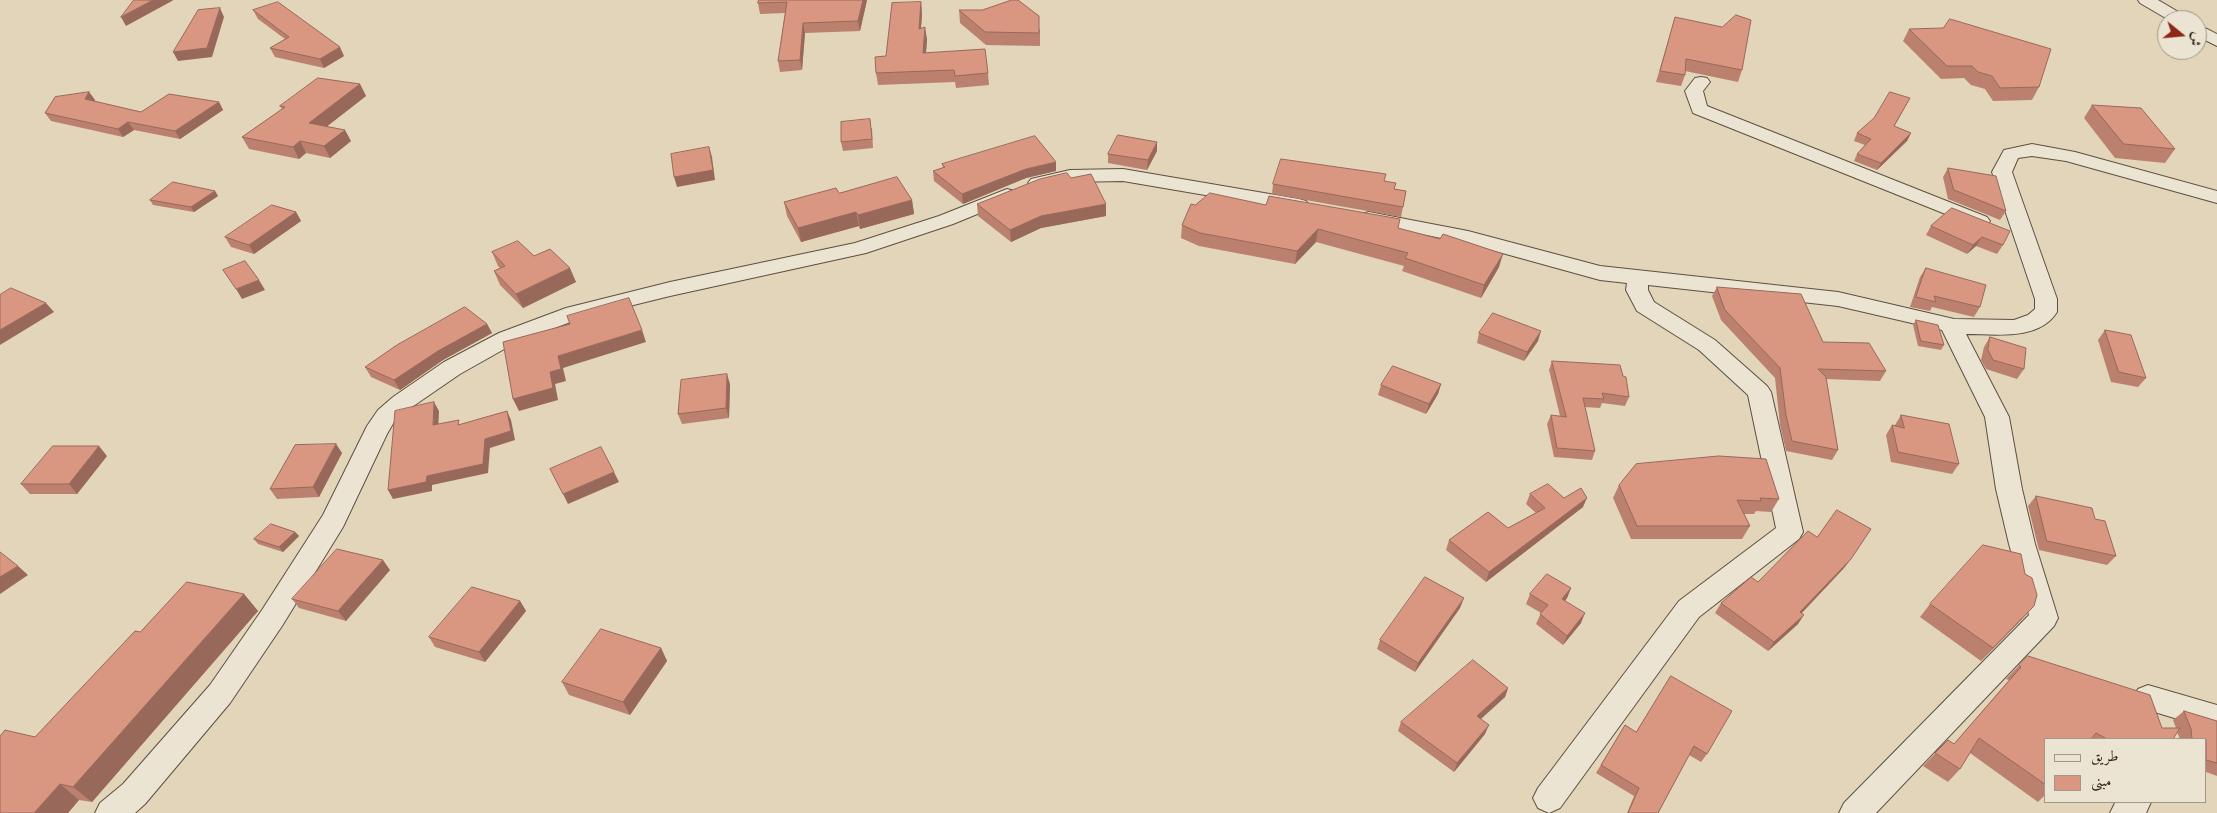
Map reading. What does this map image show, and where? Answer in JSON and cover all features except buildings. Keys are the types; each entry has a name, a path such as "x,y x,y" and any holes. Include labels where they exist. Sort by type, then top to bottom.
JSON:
{"street":[{"path":"2146,0 2164,10"},
{"path":"1701,82 1694,91 1699,109 2010,233"},
{"path":"1348,214 1468,237 1577,268 1638,279 1838,299 1950,326 1983,328 2016,327 2036,320 2046,312 2046,299 2010,233 2002,172 2011,154 2032,150 2068,156 2217,198"},
{"path":"111,813 134,794 220,694 272,618 334,520 376,432 386,416 401,403 452,368 507,338 574,313 670,289 859,248 946,220 1034,184 1070,176 1123,175 1318,209"},
{"path":"1549,798 1689,609 1790,532 1759,392 1707,345 1645,306 1638,290 1638,279"},
{"path":"1855,813 2044,618 2022,544 2009,489 1997,418 1950,326"},
{"path":"2010,653 2038,662"},
{"path":"2121,689 2217,718"},
{"path":"2148,698 2160,731"}]}
